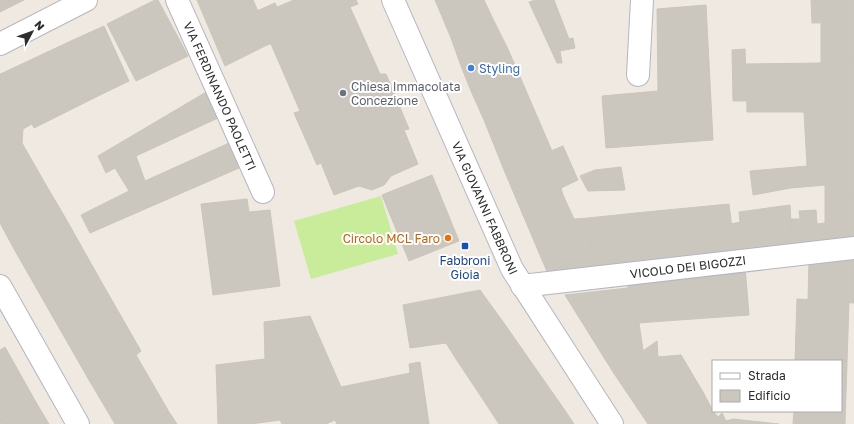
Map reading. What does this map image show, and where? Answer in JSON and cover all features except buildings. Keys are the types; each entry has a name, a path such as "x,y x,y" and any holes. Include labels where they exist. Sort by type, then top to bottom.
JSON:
{"street":[{"path":"0,44 86,0"},
{"name":"VIA FERDINANDO PAOLETTI","path":"177,0 263,192"},
{"name":"VIA GIOVANNI FABBRONI","path":"393,0 509,263 522,286 612,424"},
{"path":"638,75 642,0"},
{"name":"VICOLO DEI BIGOZZI","path":"522,286 854,248"},
{"path":"0,286 78,424"}],"green space":[{"path":"381,196 398,254 311,279 294,221"}],"place":[{"name":"Styling","path":"471,68"},
{"name":"Chiesa Immacolata Concezione","path":"343,93"},
{"name":"Circolo MCL Faro","path":"448,238"},
{"name":"Fabbroni Gioia","path":"465,246"}]}
